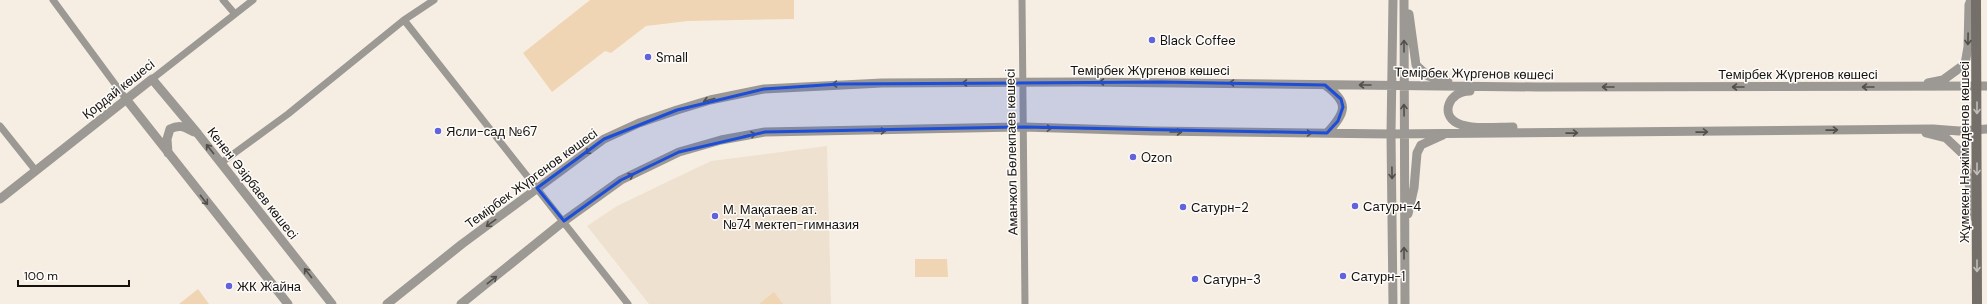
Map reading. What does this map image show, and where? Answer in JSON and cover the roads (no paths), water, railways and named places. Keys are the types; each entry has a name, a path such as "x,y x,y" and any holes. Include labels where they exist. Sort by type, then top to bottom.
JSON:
{"main road":[{"name":"Жұмекен Нәжімеденов көшесі","path":"1976,0 1976,86 1982,129 1977,227 1977,304"}],"street":[{"path":"53,0 126,99 288,304"},
{"path":"223,0 235,14"},
{"name":"Қордай көшесі","path":"0,199 253,0"},
{"path":"221,163 288,114 404,20 434,0"},
{"name":"Аманжол Бөлекпаев көшесі","path":"1022,0 1025,304"},
{"path":"1393,0 1393,304"},
{"path":"1404,304 1405,0"},
{"path":"1405,0 1416,65 1428,76 1458,86"},
{"path":"1907,87 1943,80 1965,64 1968,47 1969,5 1971,0"},
{"path":"404,20 628,304"},
{"name":"Кенен Әзірбаев көшесі","path":"152,79 198,134 332,304"},
{"name":"Темірбек Жүргенов көшесі","path":"387,304 462,244 604,139 639,123 710,100 764,88 839,84 1169,82 1537,87 1987,86"},
{"path":"1325,85 1341,99 1343,107 1338,121 1327,133"},
{"path":"1533,134 1516,127 1471,126 1457,123 1450,116 1450,102 1454,95 1462,91 1527,91 1537,87"},
{"path":"0,126 36,171"},
{"path":"168,153 166,139 170,129 177,126 183,126 198,134"},
{"path":"461,304 564,221 621,180 679,152 721,140 774,132 1024,127 1152,131 1392,134 1913,130 1959,131 1982,129"},
{"path":"1913,130 1946,138 1964,155 1971,207 1977,227"},
{"path":"1404,231 1414,188 1417,154 1421,145 1447,133"}],"place":[{"name":"Black Coffee","path":"1152,40"},
{"name":"Small","path":"648,57"},
{"name":"Ясли-сад №67","path":"438,131"},
{"name":"Ozon","path":"1133,157"},
{"name":"Сатурн-4","path":"1355,206"},
{"name":"Сатурн-2","path":"1183,207"},
{"name":"М. Мақатаев ат. №74 мектеп-гимназия","path":"715,216"},
{"name":"Сатурн-1","path":"1343,276"},
{"name":"Сатурн-3","path":"1195,279"},
{"name":"ЖК Жайна","path":"229,286"}]}
